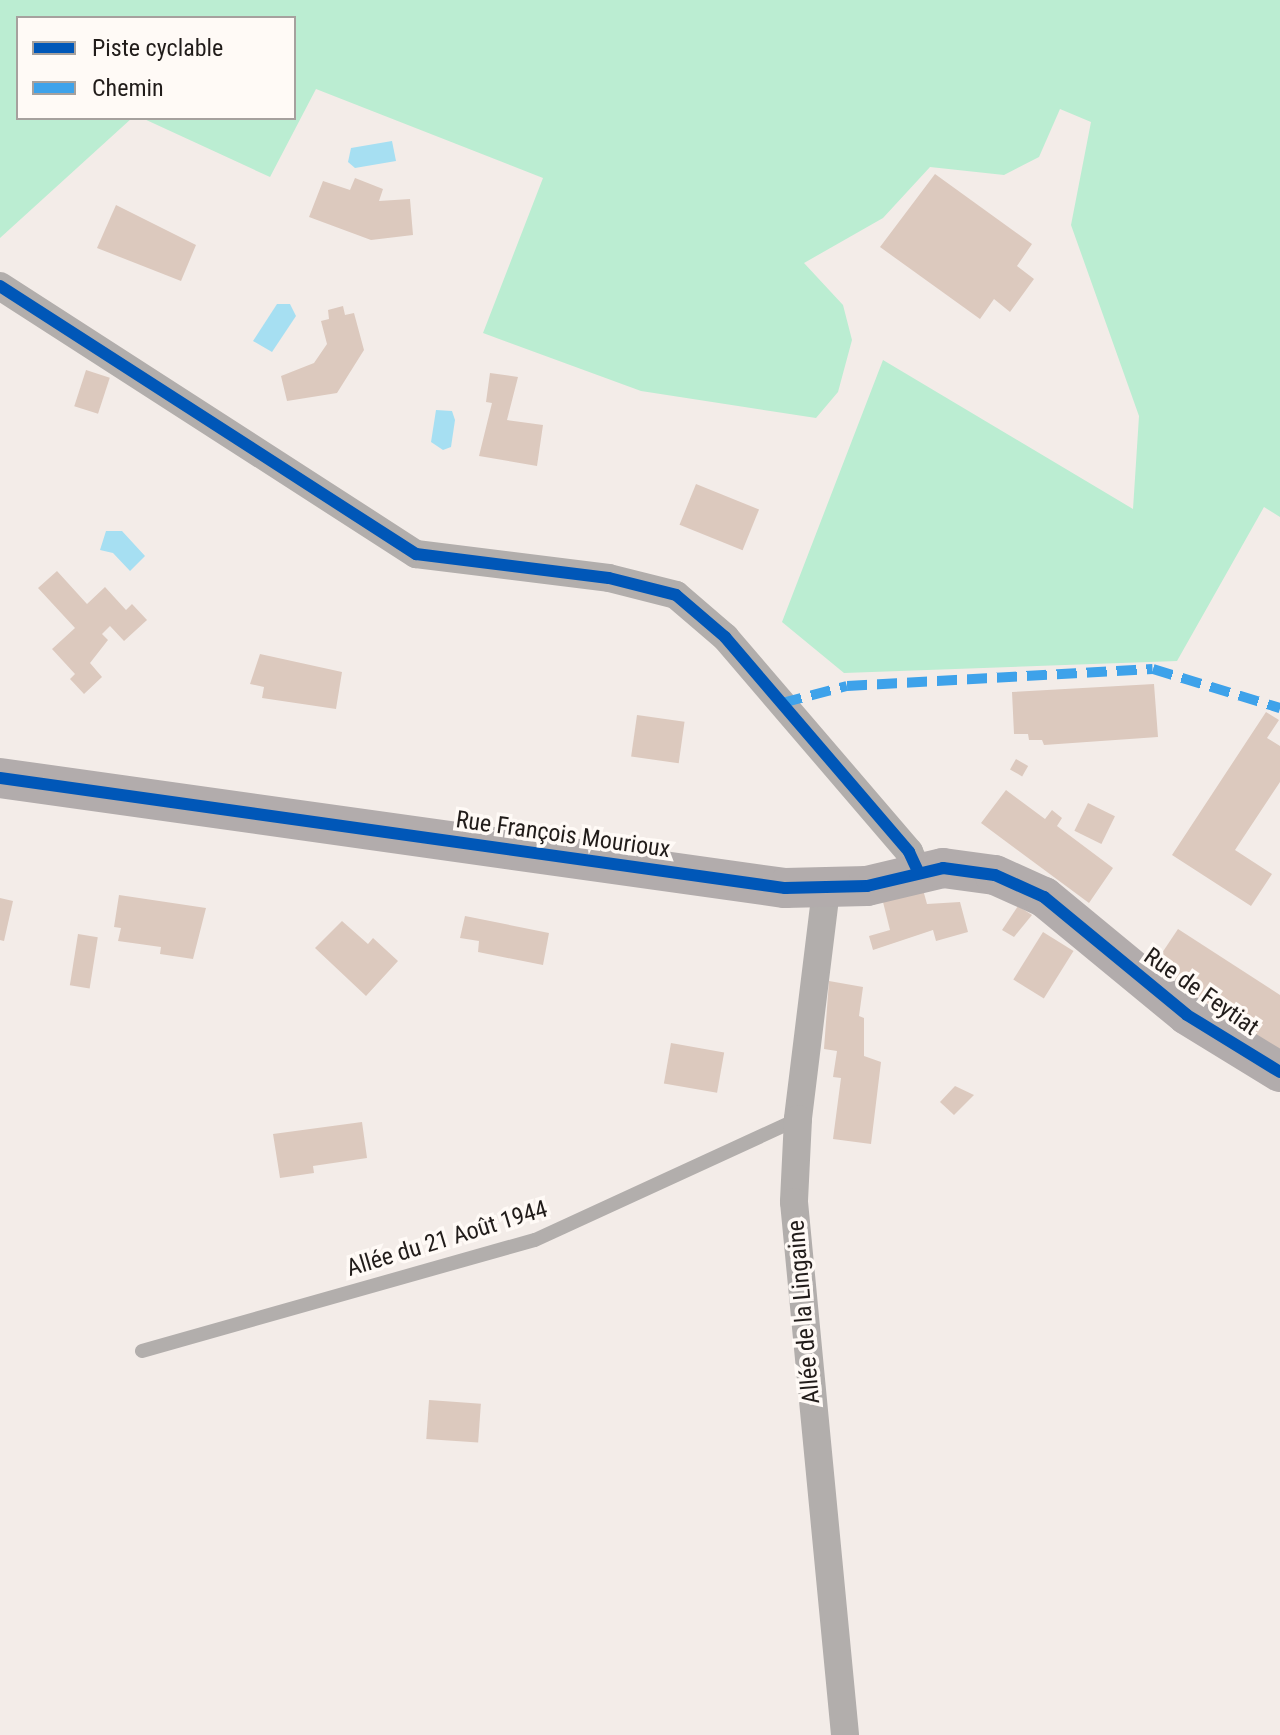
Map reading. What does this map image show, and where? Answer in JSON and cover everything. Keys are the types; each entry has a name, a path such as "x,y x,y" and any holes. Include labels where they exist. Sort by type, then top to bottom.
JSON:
{"street":[{"path":"0,286 416,554 609,578 676,595 725,637 909,852 918,871"},
{"name":"Rue François Mourioux","path":"0,778 826,890 867,886 918,871 969,870 1017,882 1100,942"},
{"name":"Allée de la Lingaine","path":"826,890 798,1119 794,1202 845,1735"},
{"name":"Rue de Feytiat","path":"1100,942 1187,1015 1280,1072"}],"lane":[{"name":"Allée du 21 Août 1944","path":"142,1351 535,1240 798,1119"}],"green space":[{"path":"0,0 1280,0 1280,517 1264,507 1177,661 844,673 782,622 883,360 1133,509 1139,416 1071,225 1091,122 1060,109 1039,157 1004,175 930,167 883,218 804,263 843,305 852,340 838,392 816,418 641,391 483,333 543,178 316,89 270,177 146,120 296,120 296,16 16,16 16,120 130,120 0,238"}],"water":[{"path":"392,141 396,161 355,168 348,162 351,148"},
{"path":"277,304 290,304 296,316 272,352 253,341"},
{"path":"436,410 452,411 455,420 451,447 443,450 431,442"},
{"path":"106,531 122,531 145,556 130,571 113,553 100,550"}],"building":[{"path":"935,174 1032,244 1017,266 1034,279 1010,312 994,299 980,319 880,247"},
{"path":"355,178 383,189 379,201 410,199 413,235 371,240 309,217 323,181 350,190"},
{"path":"116,205 196,245 181,281 97,248"},
{"path":"343,306 345,315 354,313 364,350 337,393 287,401 281,376 314,363 327,344 321,321 329,319 328,310"},
{"path":"86,370 110,378 98,414 74,406"},
{"path":"490,373 518,377 507,420 543,425 537,466 479,456 492,403 486,402"},
{"path":"696,484 759,509 743,550 680,525"},
{"path":"57,571 87,604 105,587 126,610 132,604 147,620 124,641 110,626 102,634 108,640 90,663 102,677 84,694 70,679 75,674 52,649 75,628 38,588"},
{"path":"260,654 342,672 336,709 262,698 264,687 250,684"},
{"path":"1154,684 1158,737 1044,745 1042,740 1029,740 1028,734 1014,734 1012,692"},
{"path":"1266,712 1279,720 1267,738 1280,746 1280,782 1235,850 1272,874 1251,906 1172,855"},
{"path":"637,715 685,722 679,763 631,757"},
{"path":"1016,759 1028,766 1022,776 1010,769"},
{"path":"1006,790 1045,819 1052,810 1062,818 1057,826 1113,868 1089,903 981,823"},
{"path":"1088,803 1115,816 1101,844 1074,831"},
{"path":"922,886 927,904 960,902 968,932 936,941 933,930 873,950 869,936 890,930 882,898"},
{"path":"119,895 206,908 193,959 160,954 161,947 118,941 121,928 114,927"},
{"path":"0,898 13,901 4,941 0,940"},
{"path":"1018,906 1032,915 1014,937 1002,930"},
{"path":"465,916 549,933 543,965 478,952 479,941 460,938"},
{"path":"342,921 368,944 373,938 398,961 366,996 315,948"},
{"path":"1178,929 1280,995 1280,1050 1152,968"},
{"path":"1043,932 1074,951 1044,999 1013,979"},
{"path":"78,934 98,937 90,988 70,985"},
{"path":"829,981 863,987 859,1016 864,1018 864,1056 881,1062 871,1144 833,1139 841,1078 833,1077 837,1051 824,1049"},
{"path":"671,1043 724,1052 717,1093 664,1083"},
{"path":"955,1086 974,1095 954,1115 940,1102"},
{"path":"362,1122 367,1158 313,1166 314,1173 280,1178 273,1134"},
{"path":"429,1400 481,1404 478,1443 426,1439"}],"marked path":[{"path":"782,703 847,686 1153,669 1280,708"}],"cycle path":[{"path":"0,286 416,554 609,578 676,595 725,637 909,852 918,871"},
{"path":"0,778 785,888 867,886 943,868 995,875 1044,897 1187,1015 1280,1072"}]}
